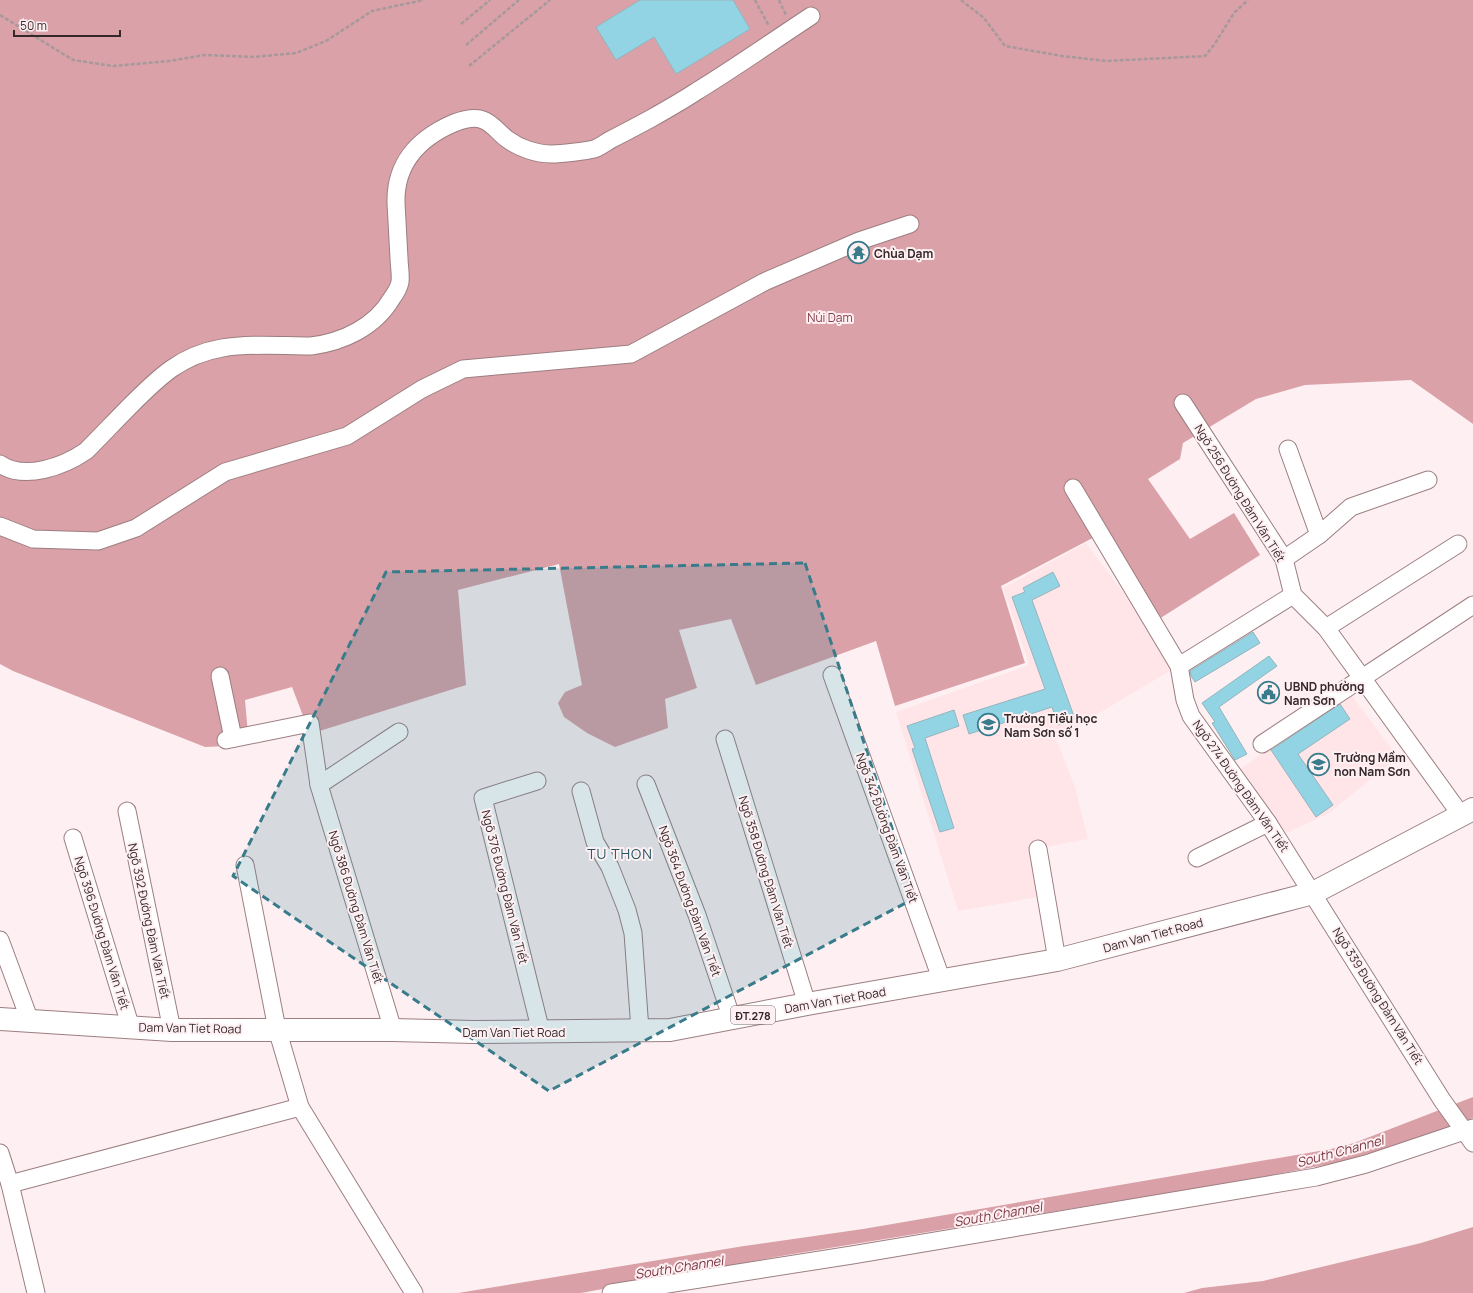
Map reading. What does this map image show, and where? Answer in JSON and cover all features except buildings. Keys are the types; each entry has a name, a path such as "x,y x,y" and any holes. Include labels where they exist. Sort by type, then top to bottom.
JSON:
{"main road":[{"name":"Dam Van Tiet Road","path":"0,1019 172,1030 276,1029 541,1032 670,1030 807,1004 1058,960 1313,893 1467,812"}],"street":[{"path":"0,464 9,469 26,472 53,466 76,458 86,451 157,379 174,366 192,357 220,348 236,346 320,345 344,338 367,325 384,310 392,300 400,283 396,203 397,181 401,169 416,148 427,138 439,131 463,120 474,118 482,119 518,146 530,151 551,154 594,149 697,92 811,16"},
{"path":"0,526 33,539 98,541 136,528 225,472 347,436 422,389 463,369 631,354 764,282 859,241 910,224"},
{"name":"Ngõ 256 Đường Đàm Văn Tiết","path":"1183,403 1284,560 1293,594 1326,628 1362,678 1467,812"},
{"path":"1288,449 1319,535"},
{"path":"1284,560 1319,535 1351,508 1428,480"},
{"name":"Ngõ 274 Đường Đàm Văn Tiết","path":"1073,488 1179,666 1182,685 1191,716 1268,822 1313,893"},
{"path":"1326,628 1458,544"},
{"path":"1179,666 1293,594"},
{"path":"1262,744 1473,605"},
{"name":"Ngõ 386 Đường Đàm Văn Tiết","path":"220,676 229,739 310,723 319,784 393,1030"},
{"name":"Ngõ 342 Đường Đàm Văn Tiết","path":"832,676 942,981"},
{"path":"319,784 399,732"},
{"name":"Ngõ 358 Đường Đàm Văn Tiết","path":"725,739 807,1004"},
{"name":"Ngõ 376 Đường Đàm Văn Tiết","path":"537,781 483,798 541,1032"},
{"name":"Ngõ 364 Đường Đàm Văn Tiết","path":"646,784 697,915 732,1019"},
{"path":"581,791 596,842 610,867 627,910 634,934 640,1030"},
{"name":"Ngõ 392 Đường Đàm Văn Tiết","path":"127,811 172,1030"},
{"path":"1197,858 1268,822"},
{"name":"Ngõ 396 Đường Đàm Văn Tiết","path":"73,838 131,1028"},
{"path":"1038,849 1058,960"},
{"path":"246,865 276,1029 300,1107 414,1293"},
{"name":"Ngõ 339 Đường Đàm Văn Tiết","path":"1313,893 1442,1100 1470,1134"},
{"path":"0,940 30,1021"},
{"path":"10,1184 300,1107"},
{"path":"611,1293 852,1255 1316,1177 1342,1171 1470,1134"},
{"path":"0,1153 10,1184 36,1293"}],"path":[{"path":"0,15 73,60 113,66 169,61 205,55 254,57 296,53 326,41 372,11 424,0"},
{"path":"461,24 490,0"},
{"path":"466,45 519,0"},
{"path":"469,66 550,0"},
{"path":"755,0 776,39"},
{"path":"961,0 984,18 1005,46 1062,56 1106,61 1205,56 1214,45 1234,13 1248,0"}],"highlighted area":[{"path":"805,563 915,898 549,1091 233,876 386,572"}],"shaded area":[{"name":"Trường Tiểu học Nam Sơn số 1","path":"1086,543 1128,599 1173,669 1056,739 1075,787 1088,839 1030,850 1039,897 958,911 896,712 1029,665 1003,588"},
{"name":"Trường Mầm non Nam Sơn","path":"1350,693 1398,757 1329,813 1276,838 1237,771"}],"green space":[{"name":"Núi Dạm","path":"0,0 1473,0 1473,424 1411,380 1305,385 1256,399 1183,443 1180,459 1148,479 1190,539 1234,513 1260,555 1159,619 1104,532 1001,586 1025,663 895,706 876,641 756,685 731,619 679,630 697,688 665,699 668,728 615,747 587,733 564,717 558,703 565,692 582,685 559,564 458,590 466,685 310,734 292,687 245,700 249,745 205,747 13,671 0,664"}],"water":[{"name":"South Channel","path":"1473,1097 1473,1118 1435,1133 1335,1163 1247,1180 787,1255 581,1293 458,1293 744,1246 863,1229 1331,1149 1354,1143"},
{"path":"1473,1227 1473,1293 1184,1293 1202,1288 1263,1281 1421,1243"}],"place":[{"name":"Chùa Dạm","path":"859,253"},
{"name":"UBND phường Nam Sơn","path":"1269,693"},
{"name":"Trường Tiểu học Nam Sơn số 1","path":"989,725"},
{"name":"Trường Mầm non Nam Sơn","path":"1318,764"}],"district":[{"name":"TU THON","path":"620,853"}]}
